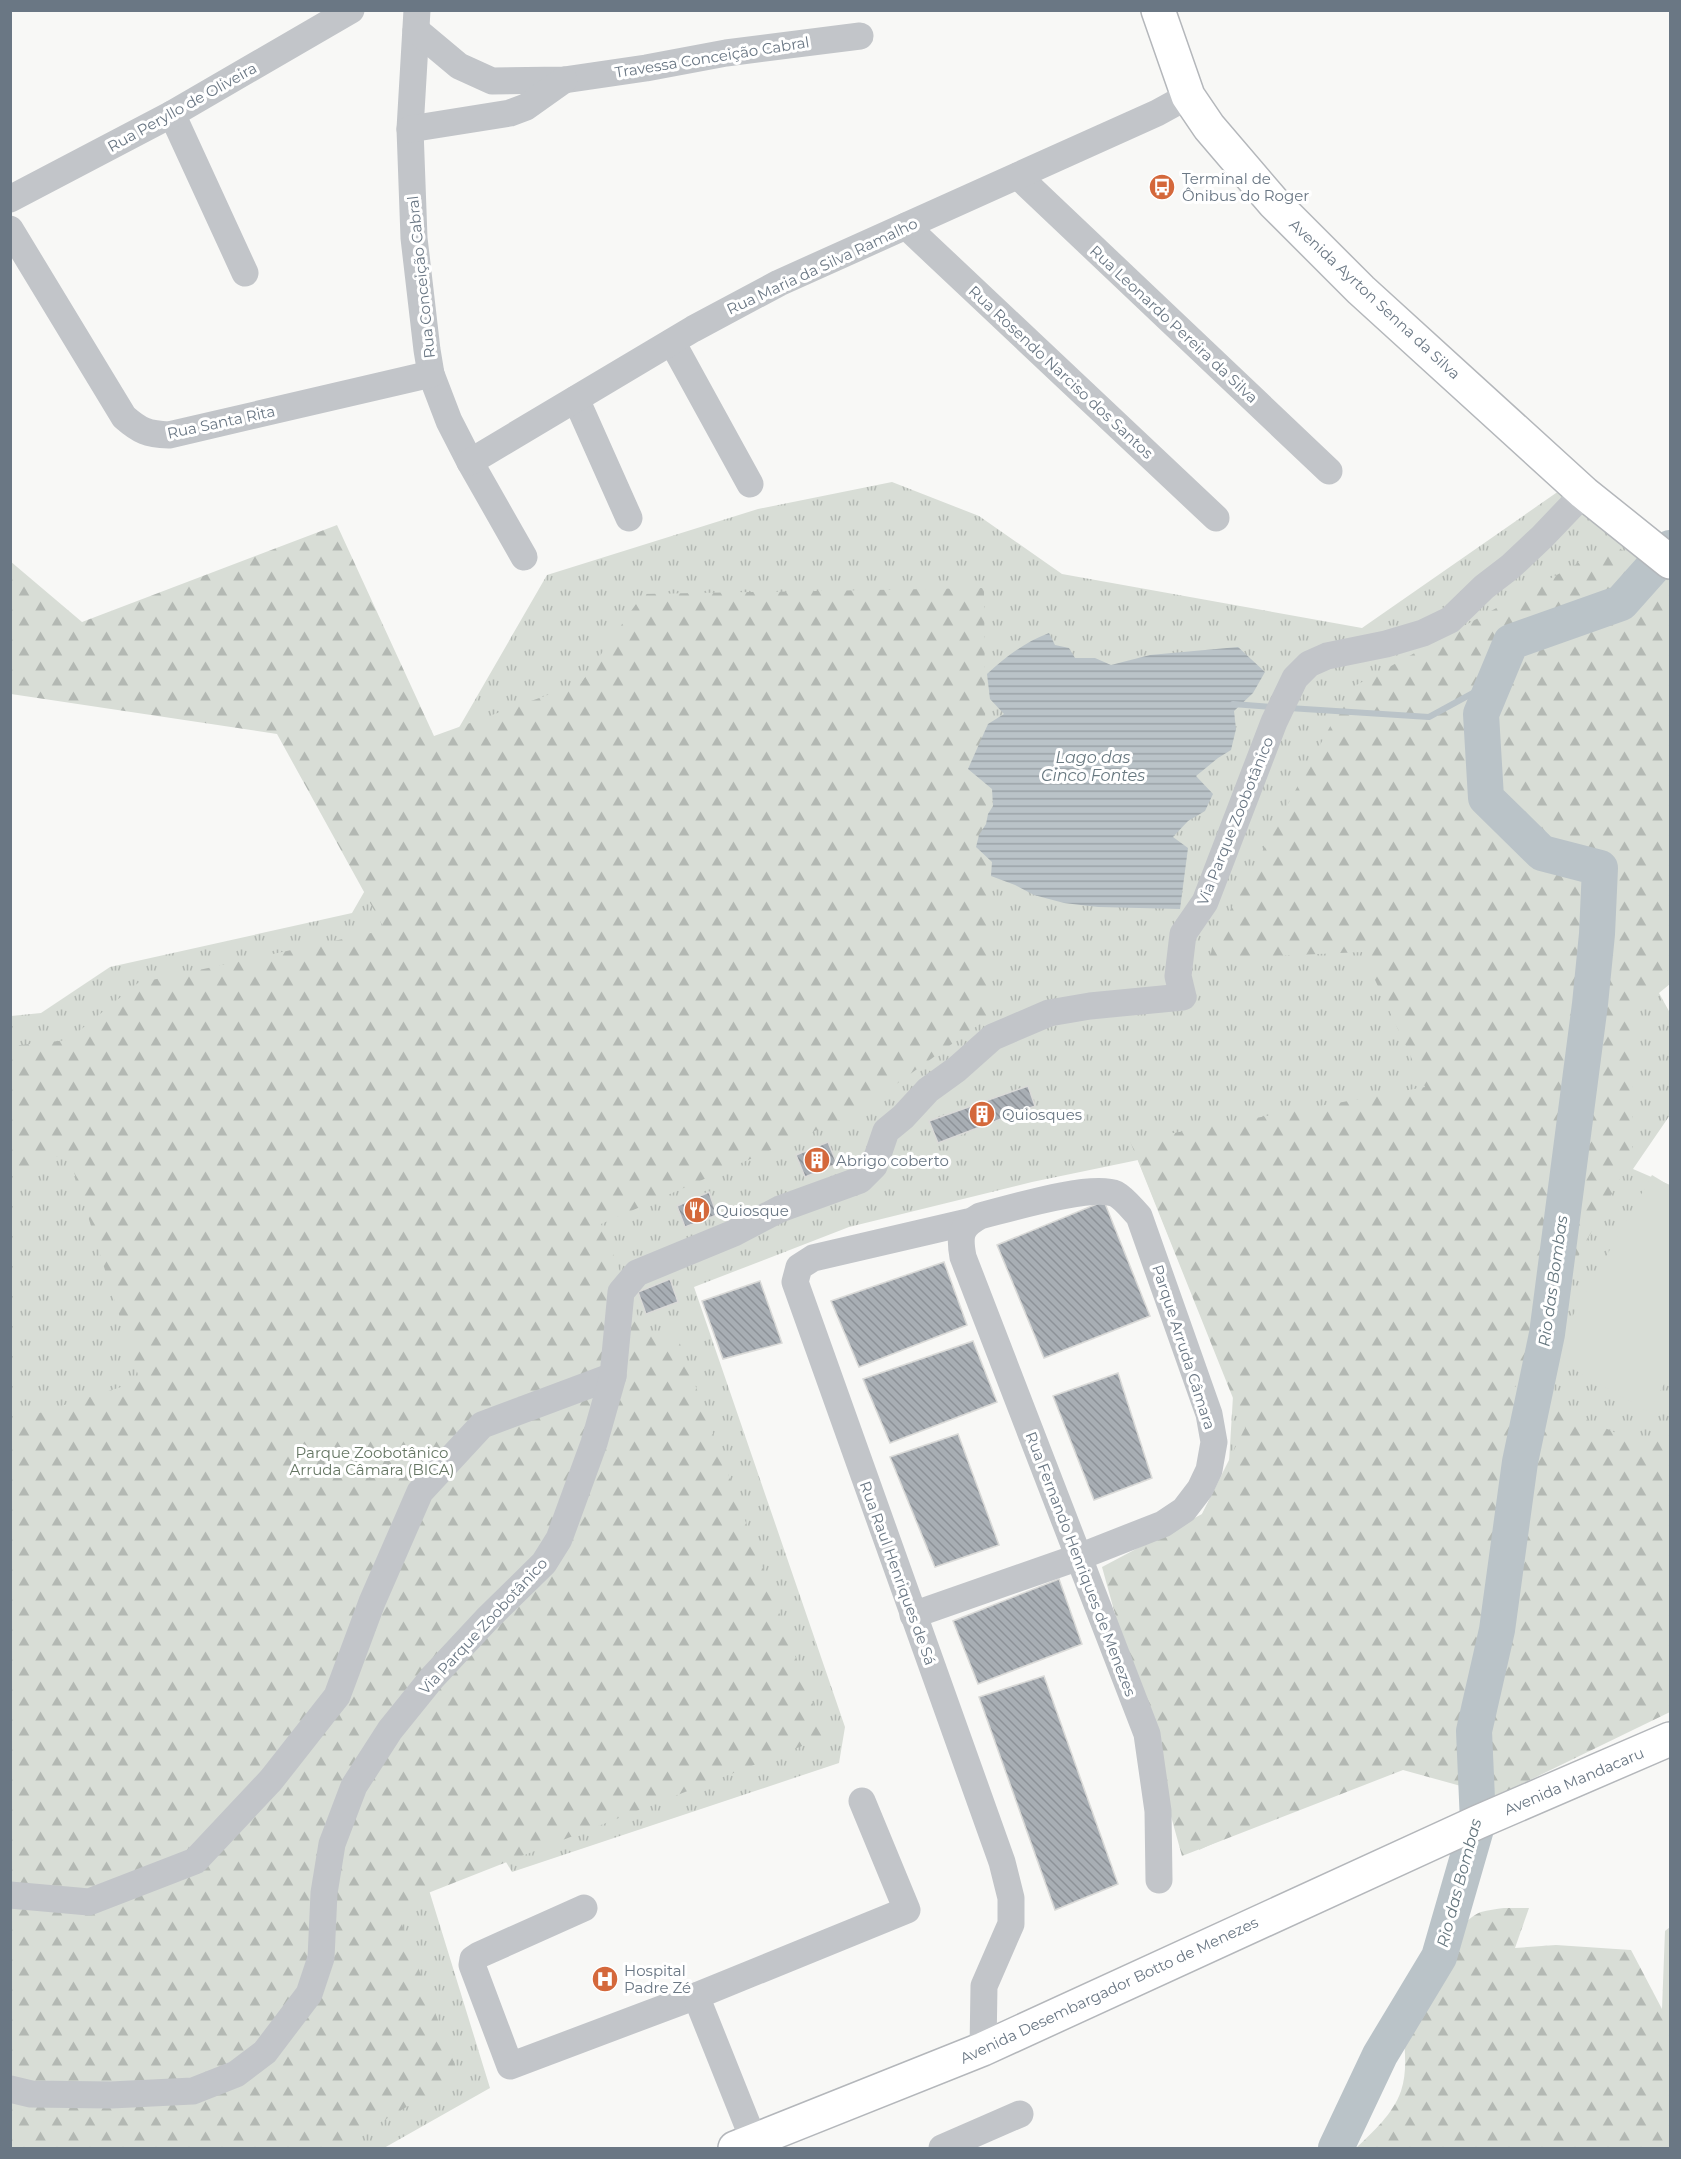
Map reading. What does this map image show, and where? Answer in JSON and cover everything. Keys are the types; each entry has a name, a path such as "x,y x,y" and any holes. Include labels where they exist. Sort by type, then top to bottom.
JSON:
{"main road":[{"name":"Avenida Ayrton Senna da Silva","path":"1158,10 1188,96 1239,165 1361,290 1584,493 1671,562"},
{"name":"Avenida Mandacaru","path":"1478,1822 1671,1739"},
{"name":"Avenida Desembargador Botto de Menezes","path":"764,2142 983,2049 1478,1822"}],"street":[{"name":"Rua Peryllo de Oliveira","path":"10,199 172,114 351,10"},
{"name":"Travessa Conceição Cabral","path":"417,20 459,66 492,81 564,80 726,53 860,36"},
{"name":"Rua Conceição Cabral","path":"417,20 410,129 414,238 420,303 431,374 449,421 524,557"},
{"name":"Travessa Conceição Cabral","path":"410,129 510,113 526,107 564,80"},
{"name":"Rua Maria da Silva Ramalho","path":"470,462 672,342 779,283 1157,113 1188,96"},
{"path":"172,114 245,273"},
{"name":"Rua Leonardo Pereira da Silva","path":"1018,176 1329,471"},
{"name":"Rua Rosendo Narciso dos Santos","path":"906,226 1216,518"},
{"name":"Rua Santa Rita","path":"10,229 124,417 138,429 152,434 169,435 431,374"},
{"path":"672,342 750,484"},
{"path":"576,399 629,518"},
{"name":"Via Parque Zoobotânico","path":"10,2089 31,2094 77,2095 193,2091 236,2074 265,2052 309,1994 321,1958 324,1893 332,1844 354,1786 390,1730 432,1678 544,1563 559,1539 594,1443 613,1376 621,1292 637,1273 734,1233 780,1209 860,1180 874,1166 886,1131 903,1118 928,1090 957,1069 993,1037 1048,1013 1090,1006 1183,998 1178,976 1183,934 1205,902 1274,722 1295,678 1309,664 1327,656 1386,644 1423,633 1450,620 1542,537 1584,493"},
{"name":"Parque Arruda Câmara","path":"913,1615 1079,1557 1163,1524 1184,1510 1200,1490 1209,1470 1214,1442 1209,1414 1139,1216 1126,1202 1116,1194 1105,1191 1086,1191 980,1216 968,1222"},
{"name":"Rua Fernando Henriques de Menezes","path":"968,1222 962,1232 963,1257 1147,1734 1158,1810 1159,1880"},
{"name":"Rua Raul Henriques de Sá","path":"968,1222 813,1258 799,1266 795,1281 1002,1862 1011,1898 1011,1924 984,1986 983,2049"},
{"path":"10,1895 88,1902 195,1861 271,1780 337,1696 372,1602 420,1492 482,1425 613,1376"},
{"path":"584,1908 473,1959 472,1965 510,2066 696,1996 907,1910 862,1802"},
{"path":"696,1996 764,2142"},
{"path":"942,2148 1020,2114"}],"green space":[{"name":"Parque Zoobotânico Arruda Câmara (BICA)","path":"1579,477 1670,563 1670,984 1659,993 1670,1013 1670,1115 1633,1169 1670,1185 1670,1668 1423,1748 1199,1850 1201,1801 1196,1526 1229,1462 1233,1396 1138,1160 1032,1182 849,1227 694,1287 845,1727 839,1763 512,1872 478,1815 408,1822 490,2088 384,2148 11,2148 11,1016 41,1013 110,967 352,913 547,575 758,509 892,482 979,516 1062,574 1362,628"},
{"name":"Parque Zoobotânico Arruda Câmara (BICA)","path":"337,525 434,736 581,683 643,594 984,588 988,1018 856,1113 601,1224 646,1336 676,1333 825,1737 395,1906 459,2076 337,2148 11,2148 11,1422 140,1381 68,1153 11,1172 11,1046 68,1040 138,983 385,930 277,734 11,694 10,561 82,622"},
{"path":"1613,544 1670,582 1670,968 1634,1005 1632,1156 1510,1384 1644,1446 1670,1431 1670,1712 1497,1796 1403,1770 1182,1856 1102,1567 1202,1514 1245,1428 1130,1141 1425,1087 1362,952 1210,959 1213,942 1351,688"},
{"path":"1652,1175 1670,1186 1670,1373 1649,1412 1550,1356"},
{"path":"1504,1908 1529,1908 1515,1948 1556,1945 1631,1950 1662,2009 1665,1931 1670,1927 1670,2148 1356,2148 1388,2115 1401,2091 1405,2064 1403,2018 1405,2003 1412,1977 1418,1966 1435,1946 1475,1915"}],"water":[{"name":"Lago das Cinco Fontes","path":"1049,633 1055,645 1069,648 1075,658 1095,658 1111,665 1150,655 1238,647 1265,672 1253,693 1234,711 1236,729 1231,750 1196,776 1213,794 1205,811 1188,821 1173,837 1188,848 1180,909 1098,907 1064,903 1034,895 991,876 992,862 976,847 979,835 993,806 992,789 968,769 988,724 1004,714 990,699 987,674 1016,650"}],"building":[{"name":"Quiosques","path":"1028,1086 1035,1106 938,1143 929,1121"},
{"name":"Abrigo coberto","path":"828,1142 837,1164 805,1177 796,1155"},
{"name":"Quiosque","path":"709,1192 717,1215 685,1227 677,1206"},
{"path":"1104,1201 1150,1316 1044,1358 997,1245"},
{"path":"944,1262 967,1325 859,1367 831,1301"},
{"path":"670,1279 678,1302 646,1314 638,1292"},
{"path":"760,1281 782,1343 723,1359 702,1301"},
{"path":"973,1341 997,1402 890,1443 863,1379"},
{"path":"1118,1373 1152,1478 1094,1500 1053,1396"},
{"path":"958,1434 999,1545 935,1567 890,1457"},
{"path":"1059,1579 1082,1644 978,1684 953,1621"},
{"path":"1044,1676 1118,1884 1055,1910 979,1697"}],"waterway":[{"name":"Rio das Bombas","path":"1336,2148 1380,2055 1439,1957 1478,1822 1474,1731 1497,1630 1520,1462 1547,1334 1590,1004 1597,934 1600,868 1542,853 1486,798 1481,714 1511,642 1621,603 1670,548"},
{"path":"1289,708 1429,717 1495,681"},
{"path":"1233,704 1273,707"}],"place":[{"name":"Terminal de Ônibus do Roger","path":"1162,187"},
{"name":"Quiosques","path":"982,1114"},
{"name":"Abrigo coberto","path":"817,1160"},
{"name":"Quiosque","path":"697,1210"},
{"name":"Hospital Padre Zé","path":"605,1979"}]}
